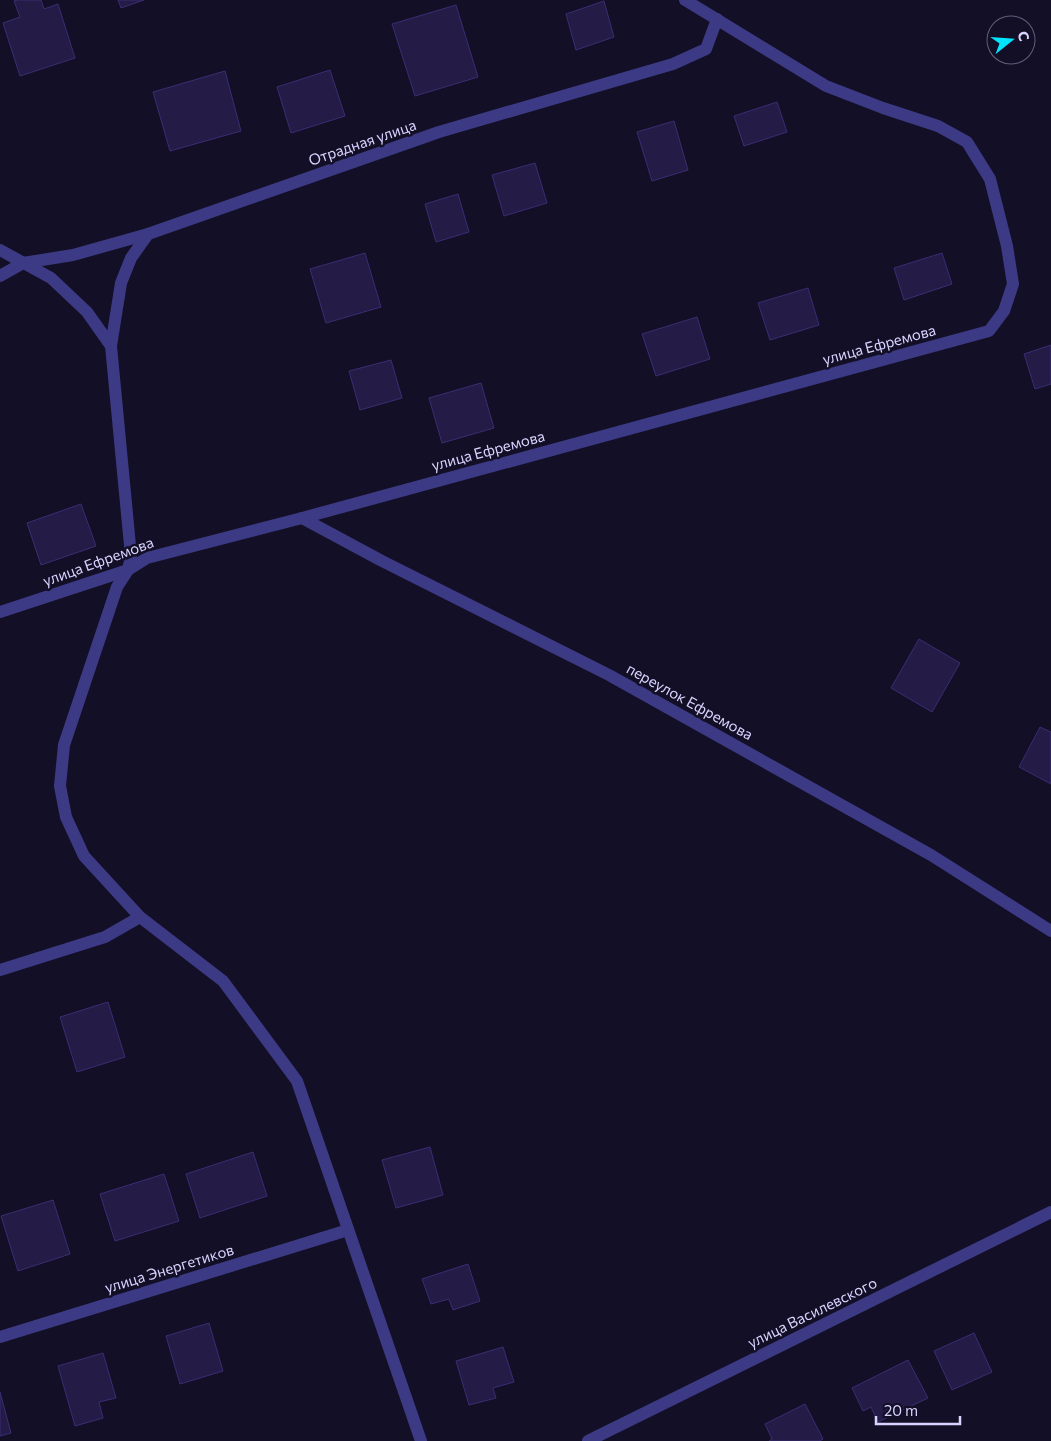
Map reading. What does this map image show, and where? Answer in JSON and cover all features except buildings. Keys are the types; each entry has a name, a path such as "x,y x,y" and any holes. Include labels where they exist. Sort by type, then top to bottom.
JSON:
{"street":[{"path":"685,0 717,19"},
{"name":"Отрадная улица","path":"0,276 23,263 73,255 148,234 439,132 673,64 706,49 717,19"},
{"name":"улица Ефремова","path":"0,612 128,570 147,558 302,518 989,331 1004,311 1013,284 1007,246 990,179 967,142 938,126 882,108 826,86 717,19"},
{"path":"148,234 131,258 121,283 111,346 131,556 128,570 117,587 64,745 60,786 66,817 84,856 140,917 223,980 297,1081 421,1441"},
{"path":"0,250 50,278 87,312 111,346"},
{"name":"переулок Ефремова","path":"302,518 382,561 609,675 931,855 1051,931"},
{"path":"0,970 106,937 140,917"},
{"name":"улица Василевского","path":"588,1441 1051,1212"},
{"name":"улица Энергетиков","path":"0,1337 348,1230"}]}
